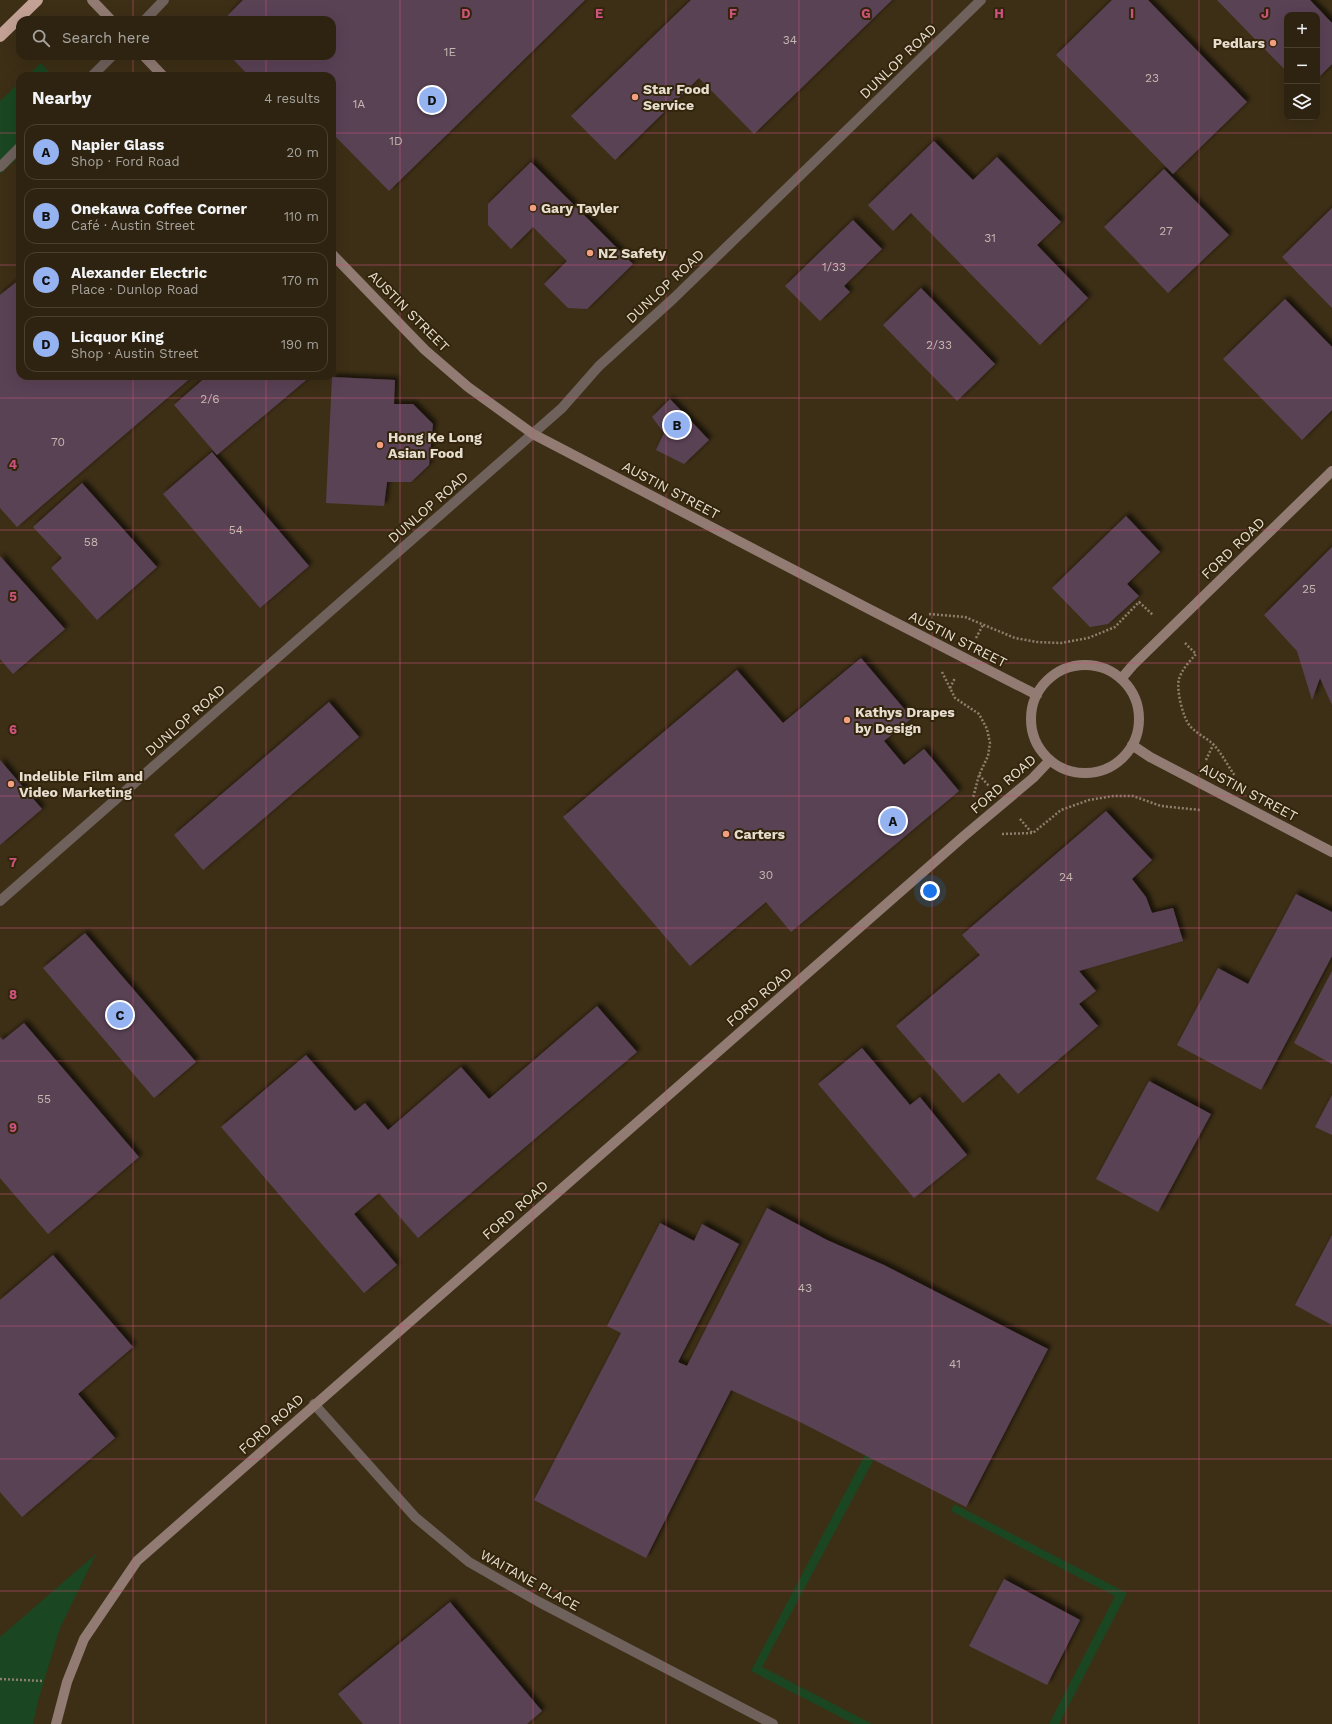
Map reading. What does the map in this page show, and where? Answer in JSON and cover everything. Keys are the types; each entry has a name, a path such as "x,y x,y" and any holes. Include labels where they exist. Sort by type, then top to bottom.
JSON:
{"highway":[{"path":"21,16 37,0"},
{"path":"0,36 16,20"}],"street":[{"path":"92,0 107,16"},
{"path":"149,16 164,0"},
{"name":"DUNLOP ROAD","path":"0,901 562,408 599,366 674,298 981,0"},
{"path":"96,72 108,60"},
{"path":"148,60 159,72"},
{"path":"0,166 16,151"},
{"name":"AUSTIN STREET","path":"336,258 425,350 468,387 533,434 849,599 1037,695"},
{"name":"FORD ROAD","path":"1121,679 1133,665 1332,471"},
{"path":"1075,666 1091,666 1107,670 1121,679 1130,690 1138,710 1138,732 1132,745 1123,758 1110,767 1095,772 1079,773 1064,768 1050,760 1038,746 1032,730 1031,712 1037,695 1047,681 1060,671 1075,666"},
{"name":"AUSTIN STREET","path":"1132,745 1150,757 1332,852"},
{"name":"FORD ROAD","path":"56,1724 67,1682 84,1639 137,1561 314,1404 964,836 1033,778 1050,760"},
{"name":"WAITANE PLACE","path":"314,1404 415,1517 469,1562 539,1602 773,1724"}],"path":[{"path":"948,615 965,617 1015,638 1037,642 1061,643 1088,638 1115,627 1139,602 1146,608"},
{"path":"976,638 983,625"},
{"path":"1187,645 1196,654 1188,664 1179,680 1179,695 1183,709 1189,725 1200,736 1213,745 1222,758"},
{"path":"950,688 955,698 979,714 987,729 990,743 988,756 979,775 976,788"},
{"path":"1208,754 1213,745"},
{"path":"979,775 985,781"},
{"path":"1023,833 1033,833 1061,810 1089,800 1114,796 1133,796 1161,806 1188,808"},
{"path":"1026,826 1033,833"},
{"path":"0,1679 67,1682"}],"green space":[{"path":"41,63 49,72 31,72"},
{"path":"16,86 16,160 0,174 0,101"},
{"path":"865,1455 874,1459 762,1667 872,1724 854,1724 751,1671"},
{"path":"954,1504 1127,1593 1059,1724 1049,1724 1115,1596 951,1511"},
{"path":"96,1554 60,1628 38,1701 33,1724 0,1724 0,1637"}],"building":[{"path":"243,0 585,0 389,191 336,137 336,72 245,72 234,60 336,60 336,16 228,15"},
{"name":"Star Food Service","path":"691,0 892,0 754,134 699,78 615,160 571,116"},
{"path":"1112,0 1148,0 1247,102 1173,174 1056,55"},
{"name":"Pedlars","path":"1217,0 1310,0 1332,23 1332,64 1320,76 1320,12 1284,12 1284,69"},
{"path":"934,141 973,180 997,157 1061,222 1037,245 1088,298 1040,345 911,213 893,231 868,205"},
{"path":"531,162 633,264 587,309 568,308 544,284 567,261 533,227 511,249 488,225 488,204"},
{"path":"1164,169 1229,235 1168,293 1104,227"},
{"path":"1332,208 1332,308 1282,257"},
{"path":"853,220 882,249 844,286 850,292 820,321 785,286"},
{"path":"16,282 16,380 188,380 17,527 0,508 0,295"},
{"path":"921,288 995,364 957,401 883,325"},
{"path":"1285,299 1332,347 1332,410 1302,440 1223,359"},
{"name":"Hong Ke Long Asian Food","path":"336,377 395,380 394,404 413,404 433,424 429,465 411,482 387,482 384,506 326,503 332,380 336,380"},
{"path":"202,380 306,380 217,455 174,405"},
{"path":"670,399 709,440 684,464 656,450 664,433 652,417"},
{"path":"212,452 309,566 260,608 163,494"},
{"path":"82,483 157,567 97,620 51,568 62,558 33,527"},
{"path":"1126,516 1160,552 1127,584 1139,596 1108,624 1090,627 1052,588"},
{"path":"1332,547 1332,705 1320,678 1312,700 1297,651 1264,615"},
{"path":"0,556 65,629 13,674 0,659"},
{"name":"Carters","path":"861,658 912,718 884,741 904,765 924,749 959,791 791,932 766,902 690,966 563,817 737,670 783,723"},
{"path":"329,702 359,737 203,870 174,835"},
{"name":"Indelible Film and Video Marketing","path":"0,760 42,809 0,845"},
{"path":"1106,811 1152,860 1132,879 1146,897 1152,913 1173,908 1183,941 1079,971 1096,991 1079,1004 1098,1026 1018,1094 999,1073 963,1103 896,1026 980,955 962,935"},
{"path":"1296,894 1332,912 1332,956 1261,1090 1177,1045 1218,968 1248,984"},
{"path":"85,933 196,1062 154,1098 43,968"},
{"path":"1332,971 1332,1064 1294,1043"},
{"path":"597,1006 637,1052 418,1238 379,1193 354,1214 397,1265 364,1293 221,1127 306,1055 355,1111 365,1103 388,1130 461,1067 489,1099"},
{"path":"24,1023 139,1157 48,1234 0,1178 0,1037 3,1040"},
{"path":"862,1048 910,1105 920,1097 967,1155 914,1198 818,1084"},
{"path":"1149,1081 1211,1114 1158,1212 1096,1179"},
{"path":"1332,1095 1332,1135 1315,1127"},
{"path":"767,1208 827,1240 884,1265 1048,1349 966,1507 802,1423 731,1390 646,1558 534,1500 621,1333 607,1326 660,1223 694,1241 702,1224 739,1244 678,1362 687,1366"},
{"path":"1332,1235 1332,1325 1295,1305"},
{"path":"53,1255 133,1347 78,1394 115,1438 22,1517 0,1492 0,1300"},
{"path":"1004,1579 1080,1620 1047,1685 969,1646"},
{"path":"450,1602 542,1711 527,1724 363,1724 338,1694"}],"place":[{"name":"Pedlars","path":"1273,43"},
{"name":"Star Food Service","path":"635,97"},
{"name":"Licquor King","path":"432,100"},
{"name":"Gary Tayler","path":"533,208"},
{"name":"NZ Safety","path":"590,253"},
{"name":"Onekawa Coffee Corner","path":"677,425"},
{"name":"Hong Ke Long Asian Food","path":"380,445"},
{"name":"Kathys Drapes by Design","path":"847,720"},
{"name":"Indelible Film and Video Marketing","path":"11,784"},
{"name":"Napier Glass","path":"893,821"},
{"name":"Carters","path":"726,834"},
{"name":"Alexander Electric","path":"120,1015"}]}
